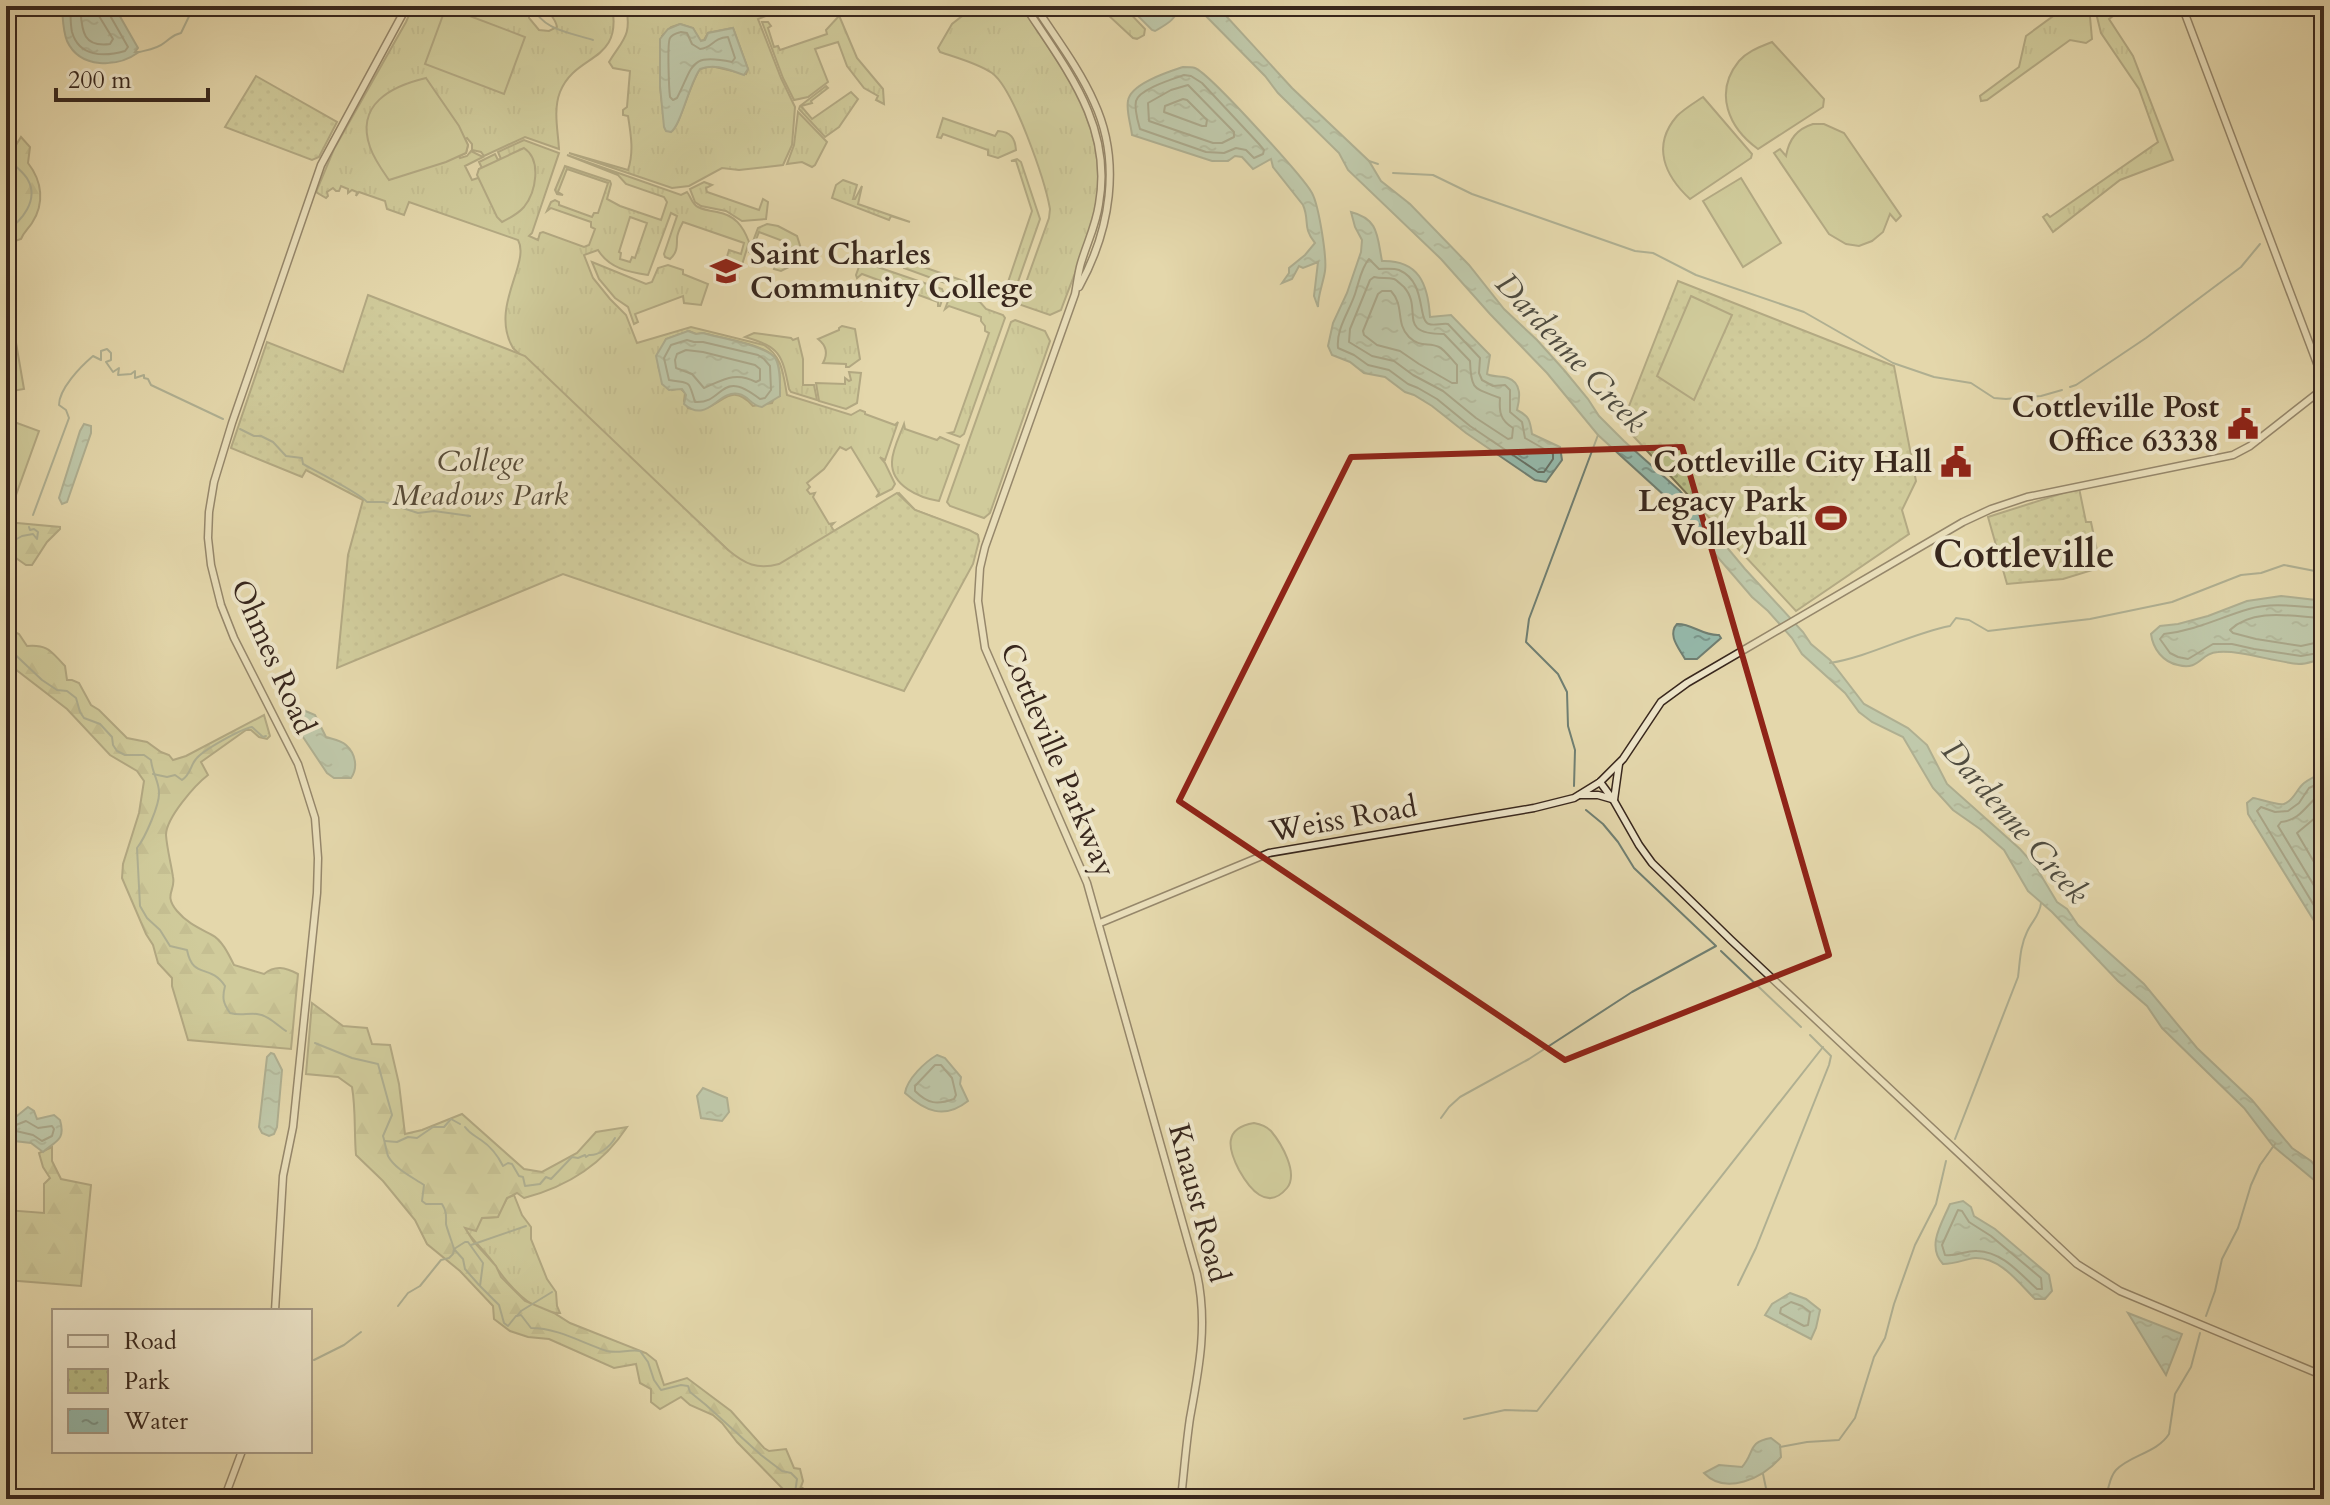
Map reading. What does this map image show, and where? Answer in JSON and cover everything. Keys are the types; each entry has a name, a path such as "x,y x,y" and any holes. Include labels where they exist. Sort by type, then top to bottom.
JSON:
{"main road":[{"name":"Ohmes Road","path":"275,1309 283,1176 293,1127 317,893 318,838 301,771 230,630 221,605 211,565 209,512 232,423 321,165 407,6"},
{"name":"Cottleville Parkway","path":"1025,6 1082,96 1093,121 1099,147 1102,175 1099,202 1080,265 1075,294"},
{"name":"Cottleville Parkway","path":"1035,6 1093,99 1109,151 1110,184 1106,214 1086,274 1075,294 985,547 978,611 982,640 991,666 1081,864 1100,923"},
{"path":"1614,801 1619,764 1661,702 1687,683 1808,612 1954,527 1999,506 2085,483 2233,455 2250,446 2324,385 2182,6"},
{"path":"2314,359 2324,369"},
{"name":"Weiss Road","path":"1100,923 1269,853 1557,804 1580,795 1619,764"},
{"path":"1600,782 1652,863 1768,976 2077,1264 2120,1291 2324,1376"},
{"path":"1580,795 1604,796 1614,801"},
{"name":"Knaust Road","path":"1100,923 1201,1294 1202,1348 1181,1499"},
{"path":"224,1499 241,1453"}],"highlighted area":[{"path":"1682,447 1829,955 1565,1060 1179,801 1351,457"}],"green space":[{"path":"413,6 431,9 437,6 530,6 529,18 539,30 549,31 557,27 556,24 548,11 540,6 612,6 614,25 605,48 576,70 560,92 556,113 559,149 525,137 484,156 472,150 467,138 466,153 460,158 471,151 483,157 465,166 472,180 478,178 479,169 482,168 479,162 495,154 498,160 501,159 498,152 524,140 559,153 529,236 538,240 543,232 584,247 589,245 595,229 591,227 591,222 551,208 547,211 555,200 559,205 592,217 598,213 608,183 567,169 558,192 563,195 557,194 555,190 565,166 610,181 607,199 620,206 661,220 667,202 664,197 626,184 618,175 567,155 681,195 687,192 698,207 723,213 733,219 741,226 749,242 741,268 736,270 738,277 722,271 720,264 726,260 729,250 741,254 744,243 683,222 675,252 670,259 665,257 677,216 671,213 648,275 613,265 598,250 584,255 593,278 626,315 637,343 691,327 764,345 779,361 787,395 851,415 860,410 895,425 898,422 885,460 880,457 895,484 892,489 876,497 879,493 851,447 846,450 840,447 824,469 807,483 810,487 807,490 810,494 815,493 813,497 829,524 834,523 831,526 834,531 899,493 915,510 977,534 979,541 770,570 744,565 513,348 505,317 521,250 518,240 409,202 404,215 387,209 385,201 359,192 356,196 357,192 352,190 348,193 348,189 341,186 339,191 333,188 327,192 326,198 316,192 334,149","holes":["630,217 647,223 635,258 632,257 630,262 620,259 619,252","689,331 742,342 770,353 778,366 780,396 774,398 772,403 753,406 736,395 708,407 688,408 684,401 685,393 680,388 672,390 658,366 666,339"]},
{"path":"626,6 792,6 758,19 795,107 792,145 783,165 739,170 722,168 689,186 672,188 569,153 628,170 631,137 628,116 623,115 623,110 627,107 630,71 613,68 609,62 627,31","holes":["680,24 693,28 700,41 708,33 733,28 748,69 746,74 711,66 700,69 671,132 665,129 660,86 662,36 671,27"]},
{"path":"835,6 857,58 883,89 884,104 876,100 878,96 864,88 847,66 838,42 815,49 828,82 808,97 794,100 783,78 762,22 768,22 771,26 768,28 774,47 778,46 780,50 827,34 826,30 839,16"},
{"path":"975,6 1021,6 1067,77 1090,127 1098,181 1095,210 1061,310 1050,315 1019,302 1050,209 1019,116 1001,82 992,73 940,52 938,48 952,24"},
{"path":"1089,6 1123,6 1145,29 1144,35 1133,38 1106,13"},
{"path":"2067,6 2089,6 2092,39 2086,43 2070,40 1987,100 1981,101 1980,96 2019,67 2026,36"},
{"path":"2099,6 2127,6 2109,19 2133,56 2173,160 2120,180 2053,232 2043,217 2047,214 2050,217 2158,142 2139,89 2101,33 2097,17"},
{"path":"446,7 525,37 504,94 425,64"},
{"path":"1772,42 1824,99 1823,107 1758,149 1732,120 1726,97 1727,85 1739,61"},
{"path":"256,76 337,122 319,157 312,160 225,127"},
{"path":"426,78 459,126 468,145 466,153 389,180 370,147 368,119 372,108 389,92"},
{"path":"826,86 828,88 812,103 801,106 812,119 851,92 858,99 839,127 825,137 799,109 800,106"},
{"path":"1703,97 1752,154 1751,158 1690,199 1668,171 1663,149 1669,127 1677,116"},
{"path":"798,112 827,142 812,167 802,162 787,164 794,145"},
{"path":"943,118 995,136 998,131 1009,134 1016,150 998,158 988,155 988,150 943,134 941,138 937,137"},
{"path":"1813,124 1824,124 1844,133 1901,216 1896,221 1890,214 1883,232 1872,241 1859,246 1846,244 1829,234 1774,153 1780,149 1786,156 1795,136"},
{"path":"21,137 30,147 28,163 39,185 39,208 21,239 6,244 6,221 13,212 15,197 6,172 6,161"},
{"path":"524,148 530,153 535,168 532,193 522,209 502,222 477,175 479,169"},
{"path":"1017,159 1021,162 1040,219 1012,299 1009,301 967,291 904,268 906,256 906,261 987,289 990,285 1005,291 1032,211 1016,161 1011,161"},
{"path":"1741,178 1781,243 1743,267 1703,201"},
{"path":"843,180 857,185 853,199 862,186 858,204 910,222 891,216 889,220 832,198 836,185"},
{"path":"704,182 712,185 706,188 707,192 759,210 763,199 768,202 766,219 742,221 726,211 701,206 695,202 690,189"},
{"path":"767,224 797,236 803,255 799,262 781,271 774,269 783,241 759,232 749,252 758,228"},
{"path":"592,262 646,284 652,282 658,268 668,265 708,284 701,305 684,303 683,296 635,314 638,322 634,324 628,307 615,298 599,279"},
{"path":"863,262 942,289 944,294 940,306 938,302 902,289 900,292 900,288 862,274 857,278"},
{"path":"1678,281 1894,366 1916,481 1902,510 1909,534 1796,611 1622,424"},
{"path":"955,293 980,302 986,309 1005,318 964,434 960,437 949,433 954,432 989,333 985,331 981,317 949,306 945,309 950,296"},
{"name":"College Meadows Park","path":"368,295 525,356 728,550 752,564 779,564 897,493 915,510 978,535 973,564 904,691 563,574 337,668 348,555 363,500 306,470 302,477 231,448 267,342 343,372"},
{"path":"1691,296 1732,315 1694,400 1657,376"},
{"path":"1015,320 1045,331 1050,341 990,513 984,518 950,506 947,502 1011,322"},
{"path":"842,326 855,329 860,359 849,367 846,364 823,363 826,350 818,339"},
{"path":"754,333 793,340 798,338 803,359 803,385 814,385 817,400 791,392 778,354 766,344 745,337"},
{"path":"15,337 24,389 6,392 6,339"},
{"path":"849,372 861,373 857,403 846,409 819,401 816,383 845,384 845,378 851,380"},
{"path":"6,419 39,431 12,506 6,504"},
{"path":"904,424 905,429 959,445 939,501 916,494 896,478 892,457"},
{"path":"2079,488 2086,522 2091,522 2099,568 2063,579 2007,584 1988,517"},
{"path":"6,522 60,529 32,565 26,565 13,556 6,570"},
{"path":"6,628 19,634 27,646 40,646 53,653 65,666 67,680 79,683 91,705 127,738 147,742 173,760 264,715 270,736 267,739 246,730 201,762 208,775 189,794 167,828 173,882 170,896 173,905 185,919 219,940 234,965 264,974 280,968 298,974 291,1049 188,1040 172,978 158,963 153,945 122,878 144,781 137,771 110,755 67,709 6,662"},
{"path":"312,1003 343,1026 367,1028 372,1044 390,1045 405,1134 462,1114 524,1169 542,1172 577,1153 596,1132 627,1127 607,1152 582,1172 540,1193 524,1198 517,1193 507,1198 498,1217 482,1218 476,1231 465,1228 496,1266 501,1277 525,1301 570,1323 646,1353 656,1361 664,1385 687,1378 731,1411 764,1448 769,1451 786,1449 794,1468 800,1469 801,1487 812,1499 790,1499 713,1415 690,1405 681,1397 660,1409 651,1402 651,1389 640,1383 636,1364 614,1368 549,1339 510,1331 494,1319 493,1306 460,1271 427,1244 415,1220 383,1181 356,1155 352,1087 338,1077 306,1074"},
{"path":"1254,1123 1271,1131 1284,1150 1290,1167 1287,1188 1272,1198 1253,1190 1232,1154 1233,1135"},
{"path":"52,1147 52,1161 61,1179 91,1185 81,1286 6,1280 6,1210 44,1213 44,1184 50,1178 39,1153"},
{"path":"514,1195 531,1227 531,1239 547,1279 556,1292 560,1313 541,1309 523,1298 464,1227 482,1218 497,1217 507,1198"}],"water":[{"path":"114,6 138,48 135,52 139,52 110,63 81,57 67,41 60,7"},
{"path":"1128,6 1178,6 1173,18 1155,31"},
{"path":"1196,6 1217,6 1292,88 1369,161 1381,181 1410,204 1469,265 1504,309 1564,370 1599,416 1680,491 1811,644 1830,660 1864,704 1908,728 1927,745 1947,784 2020,849 2036,867 2057,902 2067,909 2078,925 2144,984 2197,1048 2252,1100 2292,1148 2311,1161 2324,1176 2324,1191 2273,1146 2244,1108 2162,1028 2147,1006 2028,891 2004,850 1953,810 1933,788 1903,737 1859,712 1845,693 1802,654 1792,638 1752,597 1666,497 1598,435 1547,373 1441,259 1348,170 1339,153"},
{"path":"680,24 693,28 701,41 708,33 733,28 748,69 744,75 717,67 700,69 671,132 664,127 660,39 668,29"},
{"path":"1183,67 1195,68 1204,74 1275,148 1312,193 1324,244 1325,271 1318,307 1314,296 1318,262 1303,268 1299,266 1292,279 1282,283 1289,268 1315,243 1307,228 1303,205 1273,167 1271,159 1253,169 1242,157 1212,161 1132,135 1128,109 1130,95 1151,80"},
{"path":"1351,212 1372,224 1382,261 1405,265 1419,276 1427,294 1430,317 1451,315 1490,355 1487,374 1505,377 1516,383 1519,396 1517,410 1528,419 1532,434 1560,447 1562,460 1546,482 1535,480 1432,406 1385,377 1364,373 1350,362 1332,355 1328,346 1333,323 1361,252 1362,240"},
{"path":"688,331 741,342 770,353 778,366 780,396 762,407 739,394 725,396 700,411 684,404 686,395 682,389 669,390 662,384 656,356 666,339"},
{"path":"84,424 91,426 91,433 67,502 62,504 59,498"},
{"path":"2281,596 2324,601 2324,659 2299,664 2218,652 2207,655 2196,664 2185,666 2168,661 2154,645 2151,634 2160,626 2208,616 2247,601"},
{"path":"1677,624 1721,638 1697,659 1685,659 1673,633"},
{"path":"303,710 315,715 326,737 342,742 349,749 355,766 351,778 334,778 327,773 293,722 292,714"},
{"path":"2324,772 2324,937 2248,814 2247,803 2253,798 2287,803 2304,783"},
{"path":"271,1053 282,1070 277,1127 274,1134 269,1136 262,1133 259,1127 267,1057"},
{"path":"937,1055 945,1058 961,1077 960,1084 968,1101 943,1112 920,1105 905,1093 917,1071"},
{"path":"703,1088 727,1098 729,1112 722,1121 701,1118 697,1096"},
{"path":"28,1107 37,1119 54,1115 60,1120 60,1136 43,1152 31,1143 6,1140 6,1121"},
{"path":"1963,1201 1971,1207 1974,1216 1995,1229 2049,1275 2052,1291 2045,1299 2035,1299 2008,1272 1993,1262 1975,1258 1943,1264 1936,1250 1937,1234 1950,1204"},
{"path":"1790,1293 1806,1299 1820,1310 1811,1339 1765,1315 1772,1304"},
{"path":"2128,1313 2182,1334 2166,1375"},
{"path":"1771,1438 1780,1445 1781,1457 1755,1477 1733,1484 1713,1480 1704,1473 1719,1465 1742,1467 1758,1442"}],"waterway":[{"path":"48,6 60,7"},
{"path":"139,52 158,47 181,33 194,6"},
{"path":"533,6 550,25 593,40"},
{"path":"6,152 13,155 10,160 24,174 31,188 30,202 23,216 6,231"},
{"path":"1369,161 1378,164"},
{"path":"1393,173 1433,175 1472,194 1635,251 1653,253 1696,275 1804,312 1893,363 1934,377 1971,383 1994,398 2041,396 2062,390"},
{"path":"2070,387 2146,338 2241,267 2260,244"},
{"path":"33,515 69,418 66,410 59,405 62,392 93,356 101,360 101,351 107,349 111,353 111,360 106,362 113,372 119,368 118,375 135,371 135,378 144,375 151,385 223,419"},
{"path":"240,429 273,442 286,456 302,458 303,464 367,502 384,502 418,513 434,511 470,516"},
{"path":"1574,786 1575,750 1568,726 1567,692 1558,674 1526,642 1529,619 1598,435"},
{"path":"6,545 22,536 33,534 37,539 38,532 29,527"},
{"path":"1830,663 1950,626 1956,618 1969,620 1988,631 2090,619 2172,602 2241,575 2261,573 2284,565 2315,571 2324,578"},
{"path":"6,646 42,680 76,698 84,718 100,724 112,737 117,751 125,755 144,755 151,760 159,797 137,848 140,906 170,946 187,950 193,965 214,975 225,986 224,1000 230,1013 261,1015 286,1031"},
{"path":"153,774 175,775 182,780 200,755 231,736 252,727 263,737 266,736"},
{"path":"1441,1118 1460,1097 1529,1059 1632,992 1716,946 1634,868 1618,842 1586,810"},
{"name":"Dardenne Creek","path":"1955,1139 2018,977 2023,943 2041,903"},
{"path":"1721,951 1801,1027"},
{"path":"1738,1285 1756,1248 1829,1065 1831,1056 1810,1035"},
{"path":"315,1043 352,1058 378,1064 392,1115 383,1136 388,1156 399,1169 424,1185 422,1201 442,1204 454,1249 468,1242 483,1263 480,1286 499,1305 504,1323 508,1326 516,1316 521,1315 531,1328 560,1333 607,1351 640,1351 661,1390 688,1386 690,1392 761,1455 782,1471 791,1473 797,1479 795,1493 802,1499"},
{"path":"1464,1419 1505,1410 1537,1411 1823,1047"},
{"path":"385,1141 417,1138 433,1127 444,1127 451,1119 460,1124"},
{"path":"465,1127 491,1148 503,1166 512,1164 519,1176 523,1177 525,1186 540,1184 546,1177 551,1179 572,1157 586,1157 600,1152 615,1138"},
{"path":"2206,1316 2222,1259 2238,1228 2251,1185 2275,1144"},
{"path":"1780,1447 1839,1440 1855,1418 1915,1245 1936,1204 1946,1161"},
{"path":"471,1245 526,1226"},
{"path":"398,1306 408,1293 420,1286 441,1260 453,1254 454,1249 479,1285"},
{"path":"517,1316 552,1292"},
{"path":"314,1360 344,1345 361,1332"},
{"path":"2104,1499 2116,1470 2158,1446 2169,1434 2175,1394 2191,1367 2200,1333"},
{"path":"1759,1499 1767,1493 1763,1474"}],"place":[{"name":"Saint Charles Community College","path":"726,271"},
{"name":"Cottleville Post Office 63338","path":"2243,424"},
{"name":"Cottleville City Hall","path":"1956,462"},
{"name":"Legacy Park Volleyball","path":"1831,518"}],"district":[{"name":"Cottleville","path":"2024,555"}]}
